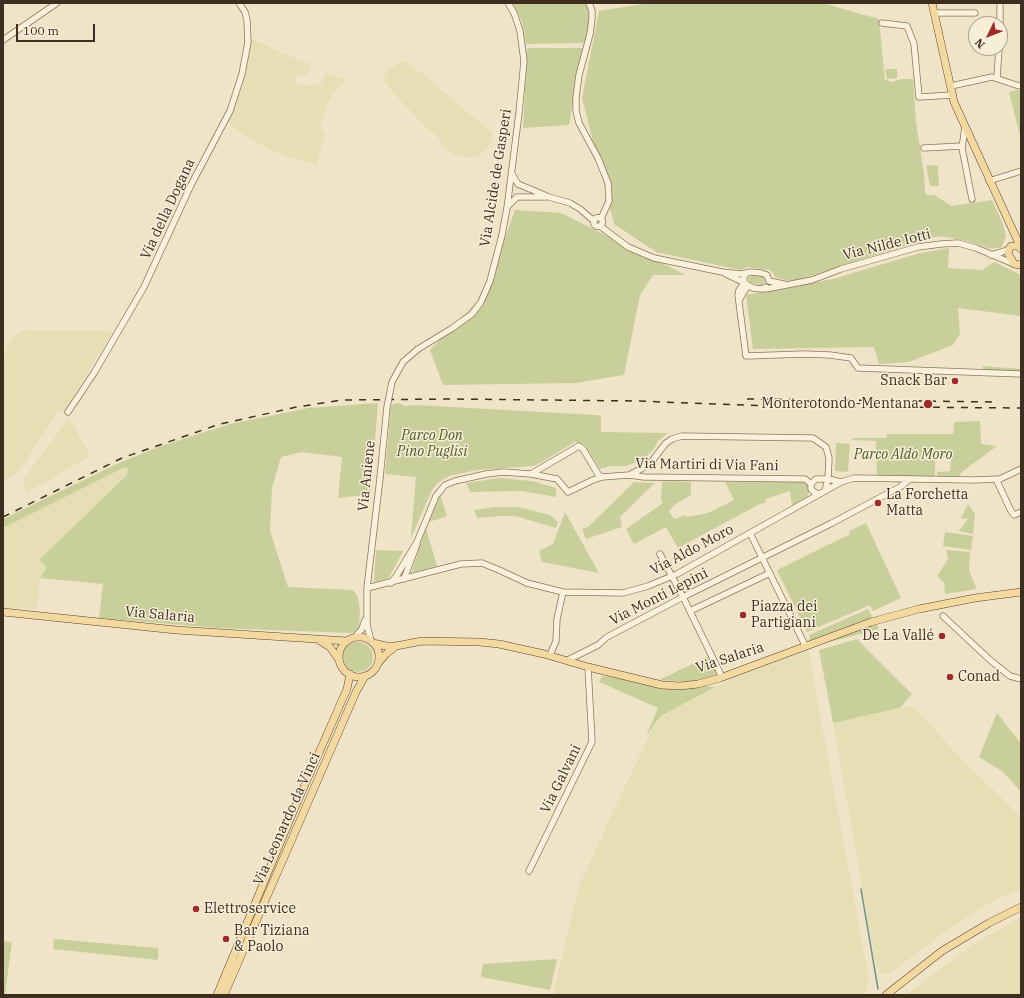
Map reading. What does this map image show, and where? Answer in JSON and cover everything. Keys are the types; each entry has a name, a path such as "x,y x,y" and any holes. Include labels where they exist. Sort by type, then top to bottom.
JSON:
{"main road":[{"path":"932,3 954,102 1021,248"},
{"path":"1009,220 1011,235 1009,256 1019,266"},
{"path":"1010,248 1018,246 1021,248"},
{"name":"Via Salaria","path":"355,637 366,638 372,642 386,646 422,642 479,642 519,647 588,667 662,685 680,686 722,677 804,643 871,622 919,609 975,598 1021,592"},
{"name":"Via Salaria","path":"3,612 176,630 347,641"},
{"path":"340,662 340,650 347,641 355,637"},
{"name":"Via Salaria","path":"314,639 330,647 342,667 350,674"},
{"path":"372,642 377,648 379,662"},
{"path":"350,674 355,676 365,676 371,673 386,654 396,646"},
{"name":"Via Leonardo da Vinci","path":"217,995 346,689 350,674"},
{"name":"Via Leonardo da Vinci","path":"224,995 356,692 365,676"},
{"path":"886,995 942,950 989,923 1021,907"}],"street":[{"path":"3,40 57,3"},
{"name":"Via della Dogana","path":"68,412 94,373 144,287 191,185 230,111 242,74 248,42 247,20 245,12 239,3"},
{"name":"Via Alcide de Gasperi","path":"418,348 465,320 474,312 490,281 502,235 507,208 524,61 520,31 514,13 508,3"},
{"path":"511,172 518,184 549,197 573,204 594,220 595,226 600,226 602,223 601,219 609,201 607,181 598,158 579,123 576,111 576,94 592,19 592,11 589,3"},
{"path":"1000,6 1000,16"},
{"path":"934,13 975,13"},
{"path":"882,23 907,26 914,44 919,97 953,95"},
{"path":"997,78 998,56"},
{"path":"951,86 992,77 1021,86"},
{"path":"965,127 962,146 972,199"},
{"path":"924,148 962,146"},
{"path":"989,181 1021,171"},
{"path":"518,184 509,190 517,197 549,197"},
{"path":"507,208 511,201 517,197"},
{"path":"594,220 597,218 601,219"},
{"name":"Via Nilde Iotti","path":"600,226 623,244 647,256 722,272 746,274 751,272 761,273 767,275 769,281 789,284"},
{"name":"Via Nilde Iotti","path":"764,289 812,280 841,269 918,247 941,244 958,243 976,248 1019,266"},
{"path":"991,255 1010,248"},
{"name":"Via Nilde Iotti","path":"722,272 745,284"},
{"path":"746,274 744,276 745,284 743,293 739,301 746,356 804,354 830,355 851,358 858,368 1021,374"},
{"path":"745,284 753,288 764,289 769,281"},
{"name":"Via Aniene","path":"372,642 367,629 367,588 387,407 392,382 403,362 418,348"},
{"path":"628,475 641,469 652,461 666,443 672,439 682,436 813,438 826,447 829,458 828,479 822,493"},
{"path":"531,474 579,446 583,449 598,474 602,477"},
{"name":"Via Aldo Moro","path":"367,588 461,564 482,563 527,583 563,592 623,593 648,586 672,576 841,482 854,478 1000,479 1021,469"},
{"name":"Via Martiri di Via Fani","path":"417,542 436,496 445,485 454,481 486,474 504,472 531,474 557,479 568,492 602,477 628,475 644,477 805,479 814,492 822,493"},
{"path":"808,501 811,486 816,479 828,479 841,482"},
{"name":"Via Monti Lepini","path":"568,660 598,645 607,637 900,487 911,479"},
{"path":"996,479 1014,515 1021,512"},
{"path":"750,533 804,643"},
{"path":"404,579 416,549 417,542"},
{"path":"391,583 417,542"},
{"path":"660,554 722,677"},
{"path":"690,611 770,573"},
{"path":"550,655 556,641 557,619 563,592"},
{"name":"Via Aniene","path":"355,637 362,628 366,616"},
{"path":"943,616 990,660 1010,676 1021,680"},
{"name":"Via Galvani","path":"529,871 592,742 588,667"}],"shaded area":[{"path":"251,40 255,40 310,64 310,71 305,75 296,77 294,80 297,84 306,86 317,85 322,82 327,73 345,80 341,87 334,92 328,103 320,127 325,133 317,164 289,158 270,150 232,127 228,121 233,110"},
{"path":"402,61 419,71 491,132 493,137 485,150 476,157 463,157 453,154 443,147 437,136 431,132 398,98 384,81 384,77 388,70"},
{"path":"24,330 113,331 65,411 58,411 18,473 3,481 3,362 7,346 12,337"},
{"path":"69,418 90,456 28,492 22,481"},
{"path":"123,468 128,468 127,475 39,560 45,565 46,570 40,578 37,609 3,608 3,528"},
{"path":"808,649 869,980 866,991 862,995 553,995 579,885 651,731 661,718 671,711 734,677"},
{"path":"907,707 914,707 953,750 1021,817 1021,889 993,901 946,931 889,974 884,974 881,973 876,966 833,723"},
{"path":"1021,917 1021,995 906,995 971,946"}],"green space":[{"path":"513,3 585,3 591,14 586,43 526,44 522,22"},
{"path":"643,3 822,3 879,19 885,80 892,82 902,79 913,79 916,122 924,174 925,191 927,195 934,195 952,206 992,200 1003,224 1006,236 1002,247 991,249 967,241 939,236 799,280 789,281 775,277 769,270 748,267 740,270 656,252 614,224 582,98 599,11"},
{"path":"527,48 583,48 569,125 523,128"},
{"path":"885,69 897,69 897,78 887,79"},
{"path":"1021,89 1021,140 1009,92"},
{"path":"926,165 938,166 939,186 930,186"},
{"path":"515,210 561,213 686,275 653,275 640,295 624,375 576,383 443,385 430,350 486,292"},
{"path":"949,248 948,268 982,270 994,262 1021,275 1021,316 958,308 960,334 953,345 909,362 879,364 874,347 753,349 746,295 833,279 920,253"},
{"path":"755,275 763,277 765,280 764,283 761,285 750,283 748,278"},
{"path":"983,366 1021,369 1021,372 983,370"},
{"path":"378,403 371,490 364,495 338,498 342,457 301,452 281,457 272,488 270,531 288,587 353,590 358,597 360,612 359,628 356,632 218,628 99,618 103,584 40,578 46,569 45,565 39,560 127,475 128,468 123,468 3,528 3,519 121,462 164,445 230,424 308,408"},
{"name":"Parco Don Pino Puglisi","path":"398,403 406,406 417,405 597,415 601,416 601,432 668,433 658,441 654,449 643,460 626,466 610,466 600,469 584,444 575,442 534,466 477,470 449,476 439,482 432,490 411,538 416,477 385,474 391,405"},
{"name":"Parco Aldo Moro","path":"980,421 981,444 997,446 962,472 957,478 938,478 937,472 950,471 951,458 935,457 935,477 877,477 876,441 852,440 853,438 887,438 887,434 953,434 954,422"},
{"path":"836,443 850,444 848,472 835,471"},
{"path":"500,478 532,481 556,488 556,497 522,491 470,492 466,483"},
{"path":"634,482 655,483 620,517 622,527 586,539 582,529 588,527"},
{"path":"662,482 691,482 691,495 674,505 669,511 674,519 686,515 686,517 708,513 734,500 725,482 804,482 810,484 808,498 792,506 790,491 766,499 765,503 760,504 678,548 666,527 634,544 626,529 663,503 661,500"},
{"path":"440,494 447,516 429,522"},
{"path":"968,504 975,514 973,534 959,531 968,519 961,518"},
{"path":"495,507 518,507 550,515 558,522 556,528 515,516 477,518 474,510"},
{"path":"565,512 599,573 542,562 539,551 553,544"},
{"path":"866,523 901,598 873,611 870,605 807,632 777,570 850,534 849,531"},
{"path":"426,528 437,566 411,573"},
{"path":"945,532 973,536 971,550 943,546"},
{"path":"376,550 403,551 389,578 374,582"},
{"path":"946,550 970,552 969,571 977,589 945,594 944,583 937,576 948,559"},
{"path":"868,609 879,629 810,647 809,635"},
{"path":"857,639 912,694 900,708 833,723 819,650"},
{"path":"358,642 369,646 373,657 369,668 358,672 347,668 343,657 347,646"},
{"path":"709,656 719,676 688,682 659,680"},
{"path":"602,676 715,687 661,716 646,736 658,708 599,682"},
{"path":"997,713 1021,744 1021,792 1002,771 979,757"},
{"path":"54,939 158,948 158,960 53,949"},
{"path":"3,941 12,942 5,995 3,995"},
{"path":"557,959 550,990 481,977 483,964"}],"waterway":[{"path":"861,889 878,989"}],"railway":[{"path":"3,517 122,458 220,424 297,407 342,400 450,399 637,401 768,406 1021,408"},
{"path":"747,399 997,402"}],"place":[{"name":"Snack Bar","path":"955,381"},
{"name":"Monterotondo-Mentana","path":"928,404"},
{"name":"La Forchetta Matta","path":"878,503"},
{"name":"Piazza dei Partigiani","path":"743,615"},
{"name":"De La Vallé","path":"942,636"},
{"name":"Conad","path":"950,677"},
{"name":"Elettroservice","path":"196,909"},
{"name":"Bar Tiziana & Paolo","path":"226,939"}]}
